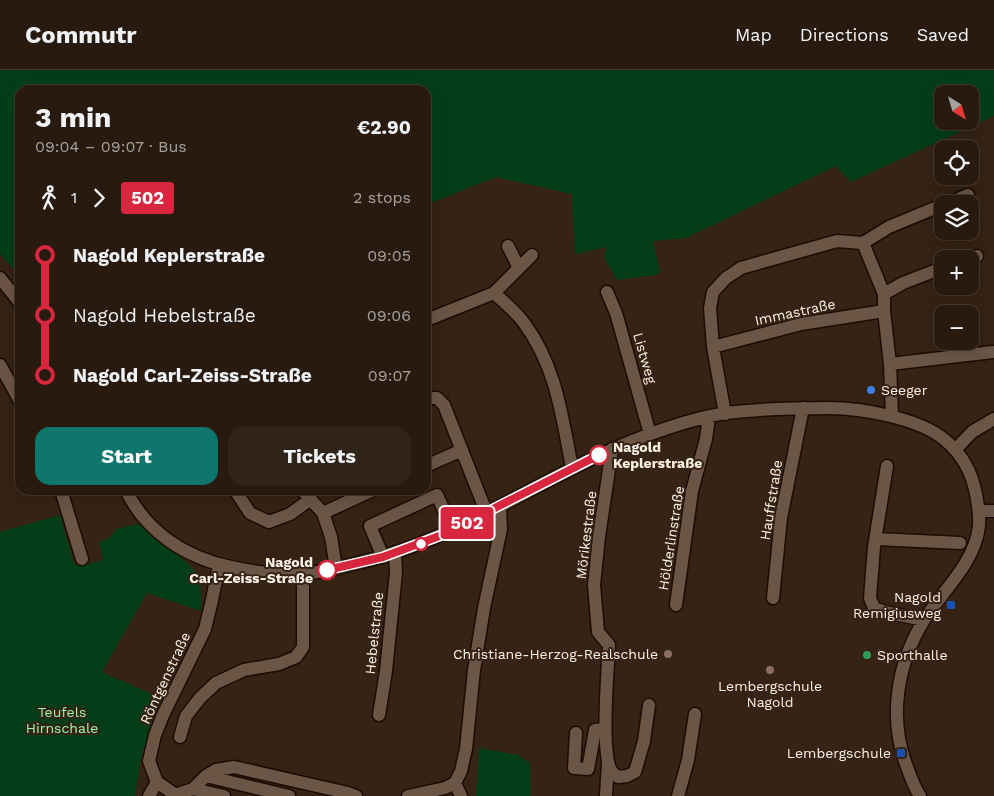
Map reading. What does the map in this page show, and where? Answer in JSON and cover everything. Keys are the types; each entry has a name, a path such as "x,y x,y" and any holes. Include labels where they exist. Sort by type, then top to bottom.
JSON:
{"street":[{"path":"725,414 713,347 710,308 713,292 726,278 741,268 837,241 864,243 889,228 934,208"},
{"path":"864,243 884,294 892,416"},
{"path":"508,246 519,268"},
{"path":"431,318 494,293 532,255"},
{"path":"884,294 903,283 934,271"},
{"path":"0,278 15,297"},
{"name":"Listweg","path":"607,292 616,312 650,434"},
{"path":"494,293 525,323 548,362 559,398 572,468"},
{"name":"Immastraße","path":"713,347 801,324 884,311"},
{"path":"890,364 993,352"},
{"path":"0,365 15,392"},
{"path":"431,398 437,398 444,405 487,514"},
{"path":"129,495 152,527 192,556 219,565 252,572 303,574 396,553 487,514 572,468 612,449 650,434 709,417 803,408 848,408 892,416 929,430 943,438 965,463 974,483 979,510 979,528 965,563 924,620 905,662 898,691 896,726 901,753 915,794"},
{"name":"Hauffstraße","path":"774,598 781,518 803,408"},
{"name":"Hölderlinstraße","path":"676,605 692,491 706,439 709,417"},
{"path":"955,450 972,432 994,419"},
{"name":"Mörikestraße","path":"605,729 609,645 598,632 594,585 612,449"},
{"path":"431,464 462,450"},
{"path":"887,466 876,539 870,598 874,608 924,620"},
{"path":"63,495 82,559"},
{"path":"238,495 250,513 270,522 290,514 306,495 323,513 331,537 336,568"},
{"path":"323,513 362,495"},
{"path":"383,557 370,526 437,495 453,530"},
{"path":"460,796 456,783 466,749 474,670 484,608 501,528 500,506"},
{"path":"979,510 994,511"},
{"path":"876,539 960,543"},
{"name":"Hebelstraße","path":"379,715 386,671 396,572 396,553"},
{"name":"Röntgenstraße","path":"157,782 149,761 155,735 204,629 219,565"},
{"path":"180,737 186,716 200,698 216,683 244,670 279,664 296,657 303,647 303,574"},
{"path":"614,773 618,777 627,776 635,772 644,741 649,705"},
{"path":"678,796 688,760 695,714"},
{"path":"576,733 574,768 588,769 595,730 605,729 608,757 606,796"},
{"path":"608,757 614,773 613,796"},
{"path":"148,796 157,782 176,796 193,789 206,776 216,770 234,767 356,796"},
{"path":"206,776 289,796"},
{"path":"408,796 445,788 456,783"},
{"path":"193,789 224,796"}],"green space":[{"path":"0,70 994,70 994,116 979,123 979,85 934,85 934,130 964,130 942,140 934,140 934,144 851,182 836,166 686,238 653,241 660,272 656,275 617,280 604,257 607,247 575,254 572,194 496,177 431,203 431,85 15,85 15,270 0,254"},
{"name":"Teufels Hirnschale","path":"60,515 74,564 81,566 103,560 99,542 111,537 116,529 137,524 141,525 180,556 200,581 201,611 147,593 102,672 165,700 153,723 141,757 135,796 0,796 0,532"},
{"path":"479,748 518,755 530,763 531,796 476,796"}],"bus line":[{"name":"502","path":"327,570 383,557 442,535 487,514 599,455"}],"place":[{"name":"Seeger","path":"871,390"},
{"name":"Nagold Keplerstraße","path":"599,455"},
{"name":"Nagold Carl-Zeiss-Straße","path":"327,570"},
{"name":"Nagold Remigiusweg","path":"951,605"},
{"name":"Christiane-Herzog-Realschule","path":"668,654"},
{"name":"Sporthalle","path":"867,655"},
{"name":"Lembergschule Nagold","path":"770,670"},
{"name":"Lembergschule","path":"901,753"}]}
